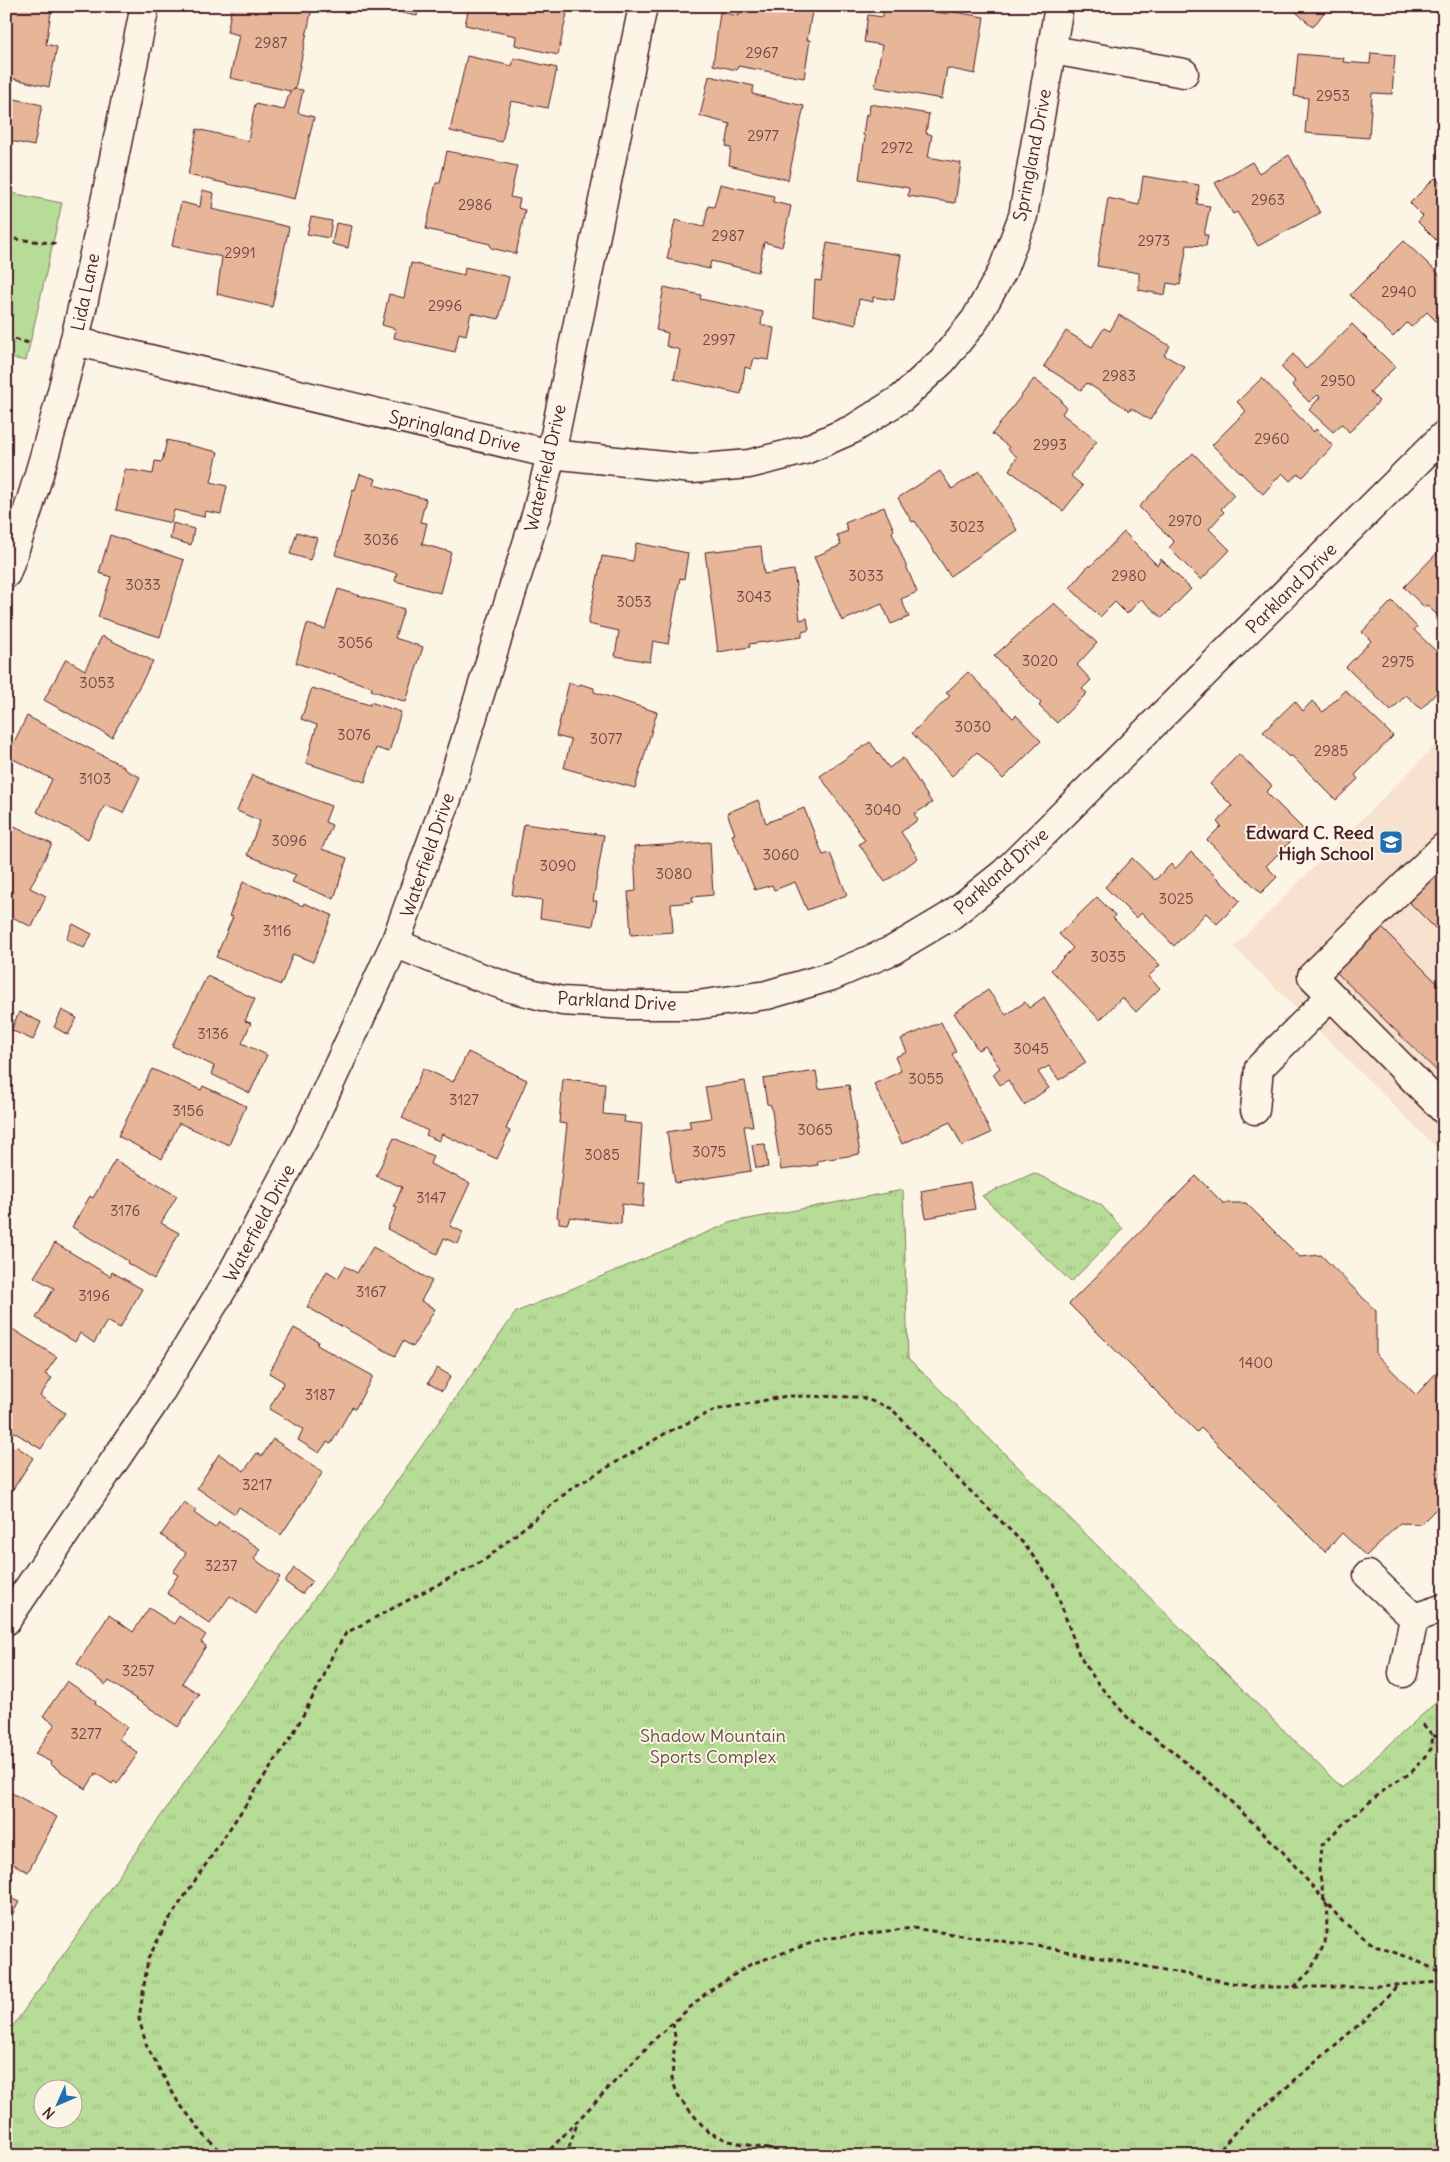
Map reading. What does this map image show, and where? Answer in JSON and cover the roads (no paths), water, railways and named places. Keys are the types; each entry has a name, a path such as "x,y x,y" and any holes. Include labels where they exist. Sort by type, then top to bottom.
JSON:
{"street":[{"name":"Lida Lane","path":"6,574 28,514 74,341 145,6"},
{"name":"Waterfield Drive","path":"6,1621 153,1404 231,1275 306,1135 396,943 450,790 537,512 551,454 642,6"},
{"name":"Springland Drive","path":"74,341 551,454 692,468 749,464 805,450 853,429 902,398 942,361 975,320 1002,272 1023,216 1059,6"},
{"path":"1052,50 1184,73"},
{"name":"Parkland Drive","path":"396,943 460,970 511,988 562,1002 627,1005 697,1005 767,995 832,976 893,950 950,916 1004,873 1444,435"},
{"path":"1444,847 1312,976 1444,1110"},
{"path":"1255,1110 1259,1068 1331,996"},
{"path":"1368,1575 1414,1618"},
{"path":"1414,1618 1444,1608"},
{"path":"1403,1673 1414,1618"}],"place":[{"name":"Edward C. Reed High School","path":"1391,842"}],"park label":[{"name":"Shadow Mountain Sports Complex","path":"713,1745"}]}
